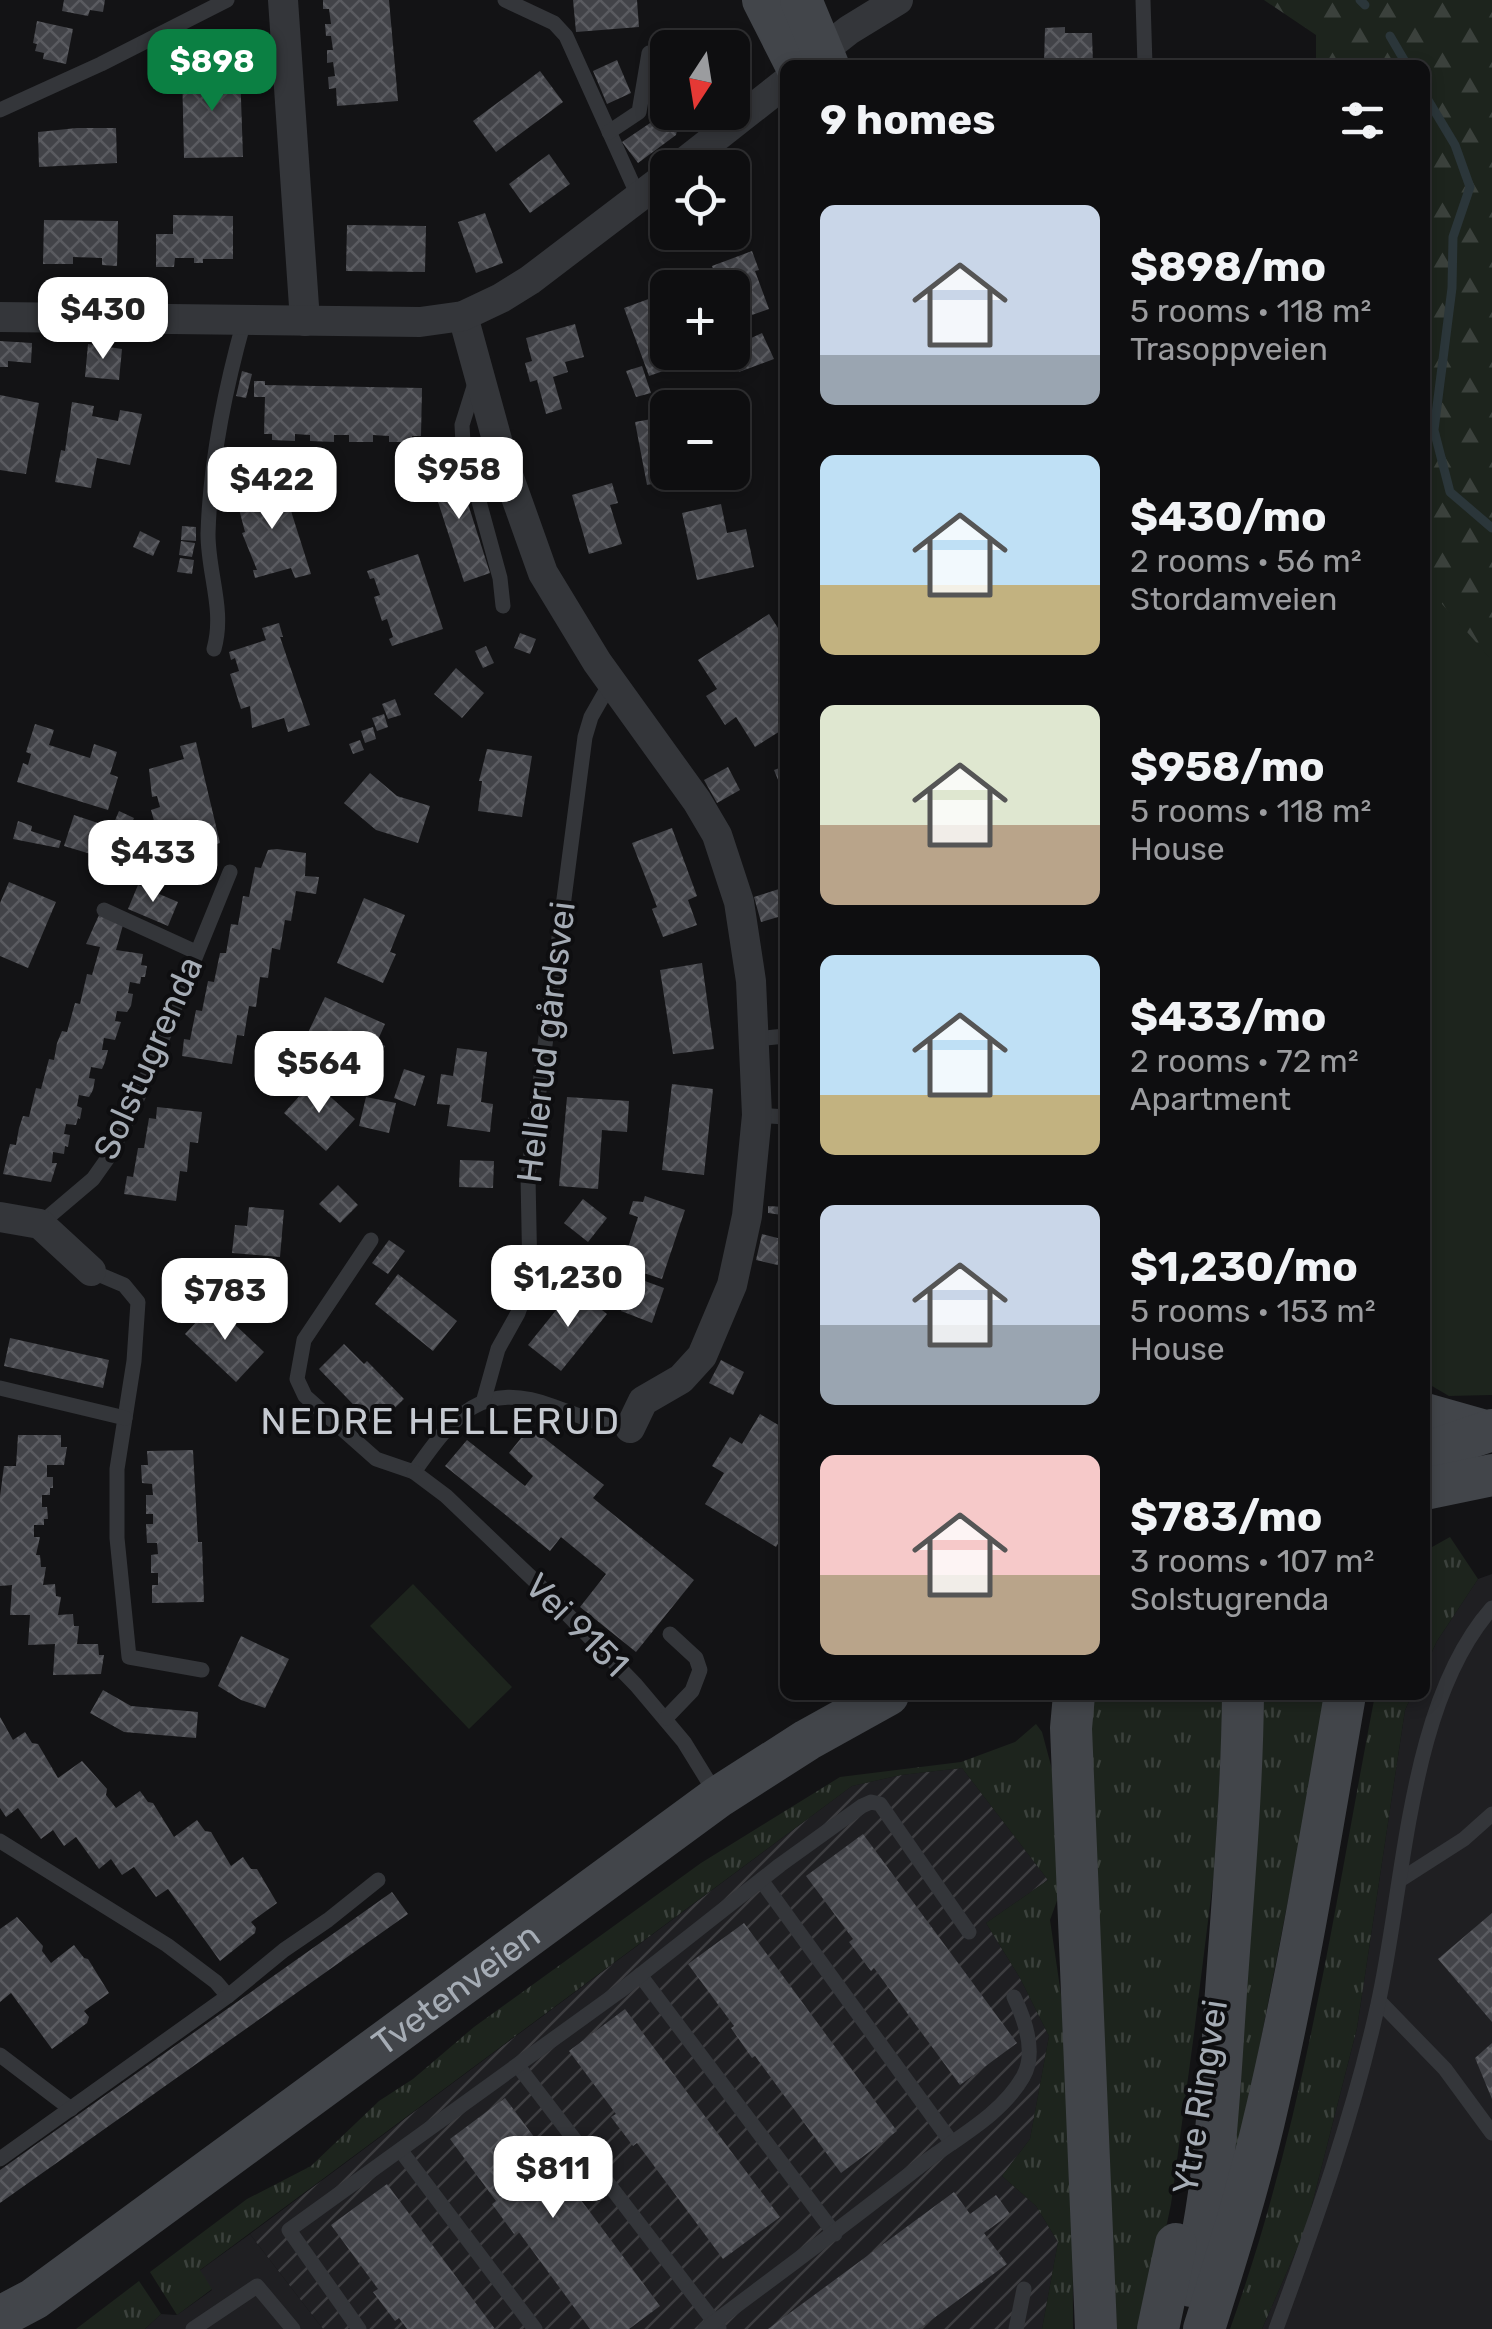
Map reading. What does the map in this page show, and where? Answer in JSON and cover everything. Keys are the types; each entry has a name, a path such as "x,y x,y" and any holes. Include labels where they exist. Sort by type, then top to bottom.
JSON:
{"main road":[{"path":"763,0 811,60"},
{"path":"801,0 812,60"},
{"path":"1430,1489 1492,1475"},
{"name":"Tvetenveien","path":"16,2315 718,1798 807,1740 879,1700"},
{"path":"1048,1700 1058,1709 1073,1712 1096,2329"},
{"name":"Ytre Ringvei","path":"1180,2329 1201,2248 1213,2169 1243,1700"},
{"path":"1204,2329 1237,2226 1268,2108 1344,1700"},
{"name":"Ytre Ringvei","path":"1158,2329 1192,2151 1235,1863"}],"street":[{"path":"283,0 305,321"},
{"path":"813,60 848,30 898,0"},
{"path":"700,150 780,86"},
{"path":"0,317 420,322 463,316 530,280 650,189"},
{"path":"463,316 502,458 543,573 611,682 717,835 739,902 770,1037 771,1116 732,1285 693,1369 644,1402 630,1428"},
{"path":"0,1216 40,1224 91,1271"}],"lane":[{"path":"0,110 226,0"},
{"path":"505,0 554,23 566,36 639,198"},
{"path":"1143,0 1146,60"},
{"path":"609,132 639,112 649,53"},
{"path":"214,649 220,616 210,558 209,505 233,360 244,321"},
{"path":"479,374 462,425 463,443 504,606"},
{"name":"Hellerud gårdsvei","path":"484,1399 498,1348 528,1293 528,1176 551,984 586,737 591,717 611,682"},
{"name":"Solstugrenda","path":"40,1224 93,1178 110,1155 143,1086 230,872"},
{"path":"104,910 196,952"},
{"path":"371,1240 304,1340 297,1379 305,1396 376,1459 414,1472 433,1446 484,1399 506,1396 527,1398 596,1424 630,1428"},
{"path":"91,1271 124,1285 138,1302 134,1362 117,1469 117,1538 129,1657 202,1670"},
{"path":"0,1388 125,1418"},
{"name":"Vei 9151","path":"414,1472 446,1496 537,1584 666,1718 708,1776 718,1798"},
{"path":"1276,2329 1335,2154 1379,2001 1421,1771 1445,1684 1476,1626 1492,1608"},
{"path":"666,1718 692,1690 700,1670 696,1658 670,1634"},
{"path":"359,2329 289,2230 518,2066 862,1806 875,1802 969,1932"},
{"path":"1400,1880 1464,1839 1492,1814"},
{"path":"0,1841 167,1945 216,1982 228,1996"},
{"path":"0,2159 228,1996 378,1880"},
{"path":"761,1880 952,2143"},
{"path":"640,1975 834,2234"},
{"path":"518,2066 713,2326 1011,2094 1030,2060 1024,2020 1014,1997"},
{"path":"1379,2001 1445,2069 1464,2100 1492,2133"},
{"path":"0,2055 70,2109"},
{"path":"401,2151 535,2329"},
{"path":"193,2329 257,2286 293,2329"},
{"path":"1016,2329 1024,2289"}],"shaded area":[{"path":"1492,1574 1492,2329 1262,2329 1306,2228 1357,2028 1405,1710 1410,1700 1430,1700 1430,1656 1478,1579"},
{"path":"962,1768 1048,1880 986,1923 1049,2036 1030,2139 1002,2176 1036,2206 1058,2242 1042,2329 323,2329 250,2234 852,1786"},
{"path":"250,2234 323,2329 145,2329 161,2314 177,2315 212,2290 199,2271"}],"green space":[{"path":"1264,0 1492,0 1492,661 1430,593 1430,60 1316,60 1316,35"},
{"path":"1430,591 1492,660 1492,1395 1449,1396 1430,1385"},
{"path":"1450,1537 1478,1579 1430,1656 1430,1548"},
{"path":"413,1584 512,1687 469,1729 370,1626"},
{"path":"1089,1700 1224,1700 1215,1865 1171,2204 1145,2329 1111,2329"},
{"path":"1260,1700 1327,1700 1233,2183"},
{"path":"1374,1700 1410,1700 1405,1710 1357,2028 1306,2228 1262,2329 1230,2329 1278,2173 1331,1935"},
{"path":"1036,1724 1042,1732 1057,1788 1062,1887 1050,1920 1072,2069 1073,2329 1042,2329 1058,2242 1036,2206 1002,2176 1030,2139 1049,2036 986,1923 1048,1880 962,1768 852,1786 200,2270 212,2289 177,2315 150,2272 247,2199 311,2166 379,2101 413,2079 474,2027 701,1863 840,1777 961,1762 1015,1742"},
{"path":"139,2281 161,2314 145,2329 76,2329"}],"building":[{"path":"64,0 105,0 103,12 90,10 88,16 62,11"},
{"path":"323,0 389,0 398,101 337,106 336,88 329,89 328,77 335,76 333,62 327,63 327,50 333,50 331,36 326,36 325,24 331,24 329,9 323,9"},
{"path":"573,0 637,0 639,27 576,32"},
{"path":"37,21 73,29 66,64 43,59 44,53 35,51"},
{"path":"1065,27 1065,33 1092,33 1093,60 1044,60 1045,28"},
{"path":"617,60 631,93 607,104 593,71"},
{"path":"182,69 240,70 243,157 184,158"},
{"path":"540,71 563,102 496,152 473,121"},
{"path":"650,123 650,130 677,130 676,135 650,150 638,163 622,142"},
{"path":"116,128 117,163 39,167 38,132"},
{"path":"549,154 570,184 530,213 509,184"},
{"path":"485,213 503,263 476,273 458,222"},
{"path":"173,215 233,216 233,259 203,259 203,263 194,263 194,258 175,258 174,267 156,267 156,234 173,234"},
{"path":"44,220 118,221 117,266 102,265 102,258 73,257 73,264 43,264"},
{"path":"347,225 426,226 425,272 346,271"},
{"path":"752,251 769,309 750,316 750,270 713,270 712,266"},
{"path":"650,298 650,370 666,370 649,376 624,308"},
{"path":"575,324 584,357 565,362 568,372 553,377 562,409 546,414 537,380 530,382 525,363 532,361 526,338"},
{"path":"762,333 774,359 750,368 750,339"},
{"path":"0,341 32,343 31,363 8,361 8,367 0,367"},
{"path":"88,344 122,349 119,380 85,377"},
{"path":"642,366 650,393 636,397 626,371"},
{"path":"242,371 252,374 246,398 236,396"},
{"path":"254,381 265,381 265,385 422,388 421,436 412,436 412,442 389,442 389,436 373,435 373,442 349,442 349,435 334,435 334,442 310,441 310,435 295,434 295,441 272,440 272,434 264,434 265,397 254,397"},
{"path":"0,395 39,403 26,474 0,470"},
{"path":"72,402 94,406 92,416 118,421 120,410 142,414 130,465 97,458 91,488 55,482 61,450 65,451"},
{"path":"650,419 650,484 647,485 635,422"},
{"path":"455,463 490,573 464,582 428,471"},
{"path":"283,474 287,488 284,489 311,574 295,578 291,568 255,578 253,570 257,570 242,533 245,532 239,509 235,510 232,503 270,492 266,479"},
{"path":"612,483 618,503 610,505 622,544 589,554 572,495"},
{"path":"721,504 727,533 746,529 754,567 697,580 682,513"},
{"path":"182,526 196,527 196,541 181,540"},
{"path":"140,531 160,541 153,556 133,547"},
{"path":"181,541 195,543 192,557 179,555"},
{"path":"418,554 443,629 392,646 387,619 382,621 374,597 380,595 367,571"},
{"path":"180,558 194,560 192,574 177,572"},
{"path":"769,614 780,631 780,731 755,747 736,717 725,725 706,696 717,689 698,660"},
{"path":"279,623 280,637 310,725 288,732 284,718 252,728 250,706 241,709 230,674 239,671 229,652 266,640 262,628"},
{"path":"520,633 536,639 530,654 514,648"},
{"path":"486,646 494,663 483,668 475,651"},
{"path":"456,668 484,693 462,718 434,694"},
{"path":"395,699 401,715 388,719 382,704"},
{"path":"384,714 388,727 377,731 372,718"},
{"path":"35,724 54,730 49,745 90,758 94,744 117,752 110,774 118,777 108,810 17,782 23,763 28,765 31,754 26,752"},
{"path":"373,727 376,739 365,743 361,731"},
{"path":"360,740 364,750 353,754 349,744"},
{"path":"196,742 220,843 209,847 206,835 161,846 151,810 160,807 157,796 152,797 149,769 184,759 180,746"},
{"path":"487,749 532,756 522,817 478,811 479,781"},
{"path":"728,767 740,790 717,803 704,780"},
{"path":"370,773 397,796 430,806 418,843 376,830 344,803"},
{"path":"119,811 134,818 114,863 100,856"},
{"path":"74,815 104,825 94,855 64,846"},
{"path":"18,821 32,826 31,831 61,841 59,848 13,839"},
{"path":"672,828 697,896 688,900 697,925 663,937 652,909 657,907 632,843"},
{"path":"268,850 306,853 305,876 319,877 316,894 296,891 291,921 285,920 280,950 272,948 268,978 260,977 256,1007 249,1006 244,1036 237,1035 232,1064 182,1056 184,1039 190,1040 196,1010 202,1011 208,981 214,982 220,953 226,953 231,924 238,925 243,896 249,897 255,867 261,868"},
{"path":"9,882 56,902 28,968 0,956 0,903"},
{"path":"138,885 178,902 168,926 128,909"},
{"path":"779,889 780,916 761,922 754,897"},
{"path":"364,898 405,915 390,952 396,954 383,983 337,963"},
{"path":"99,915 123,925 116,950 143,954 145,977 141,977 140,984 130,982 131,1006 127,1012 117,1011 115,1021 121,1022 115,1040 104,1038 102,1050 108,1050 105,1062 102,1069 91,1067 93,1090 89,1097 79,1095 80,1119 76,1125 66,1124 64,1134 70,1135 64,1154 53,1152 52,1163 57,1163 51,1182 3,1174 10,1144 16,1145 23,1116 29,1117 36,1088 41,1089 49,1059 54,1060 62,1031 67,1032 75,1003 80,1004 87,974 92,975 100,947 86,944"},
{"path":"702,963 714,1049 673,1054 660,970"},
{"path":"325,997 385,1024 377,1042 385,1046 372,1073 304,1041"},
{"path":"457,1048 487,1052 481,1102 493,1104 490,1132 447,1126 450,1105 437,1104 441,1074 453,1076"},
{"path":"404,1069 425,1076 415,1106 394,1098"},
{"path":"313,1081 355,1119 326,1151 284,1113"},
{"path":"672,1084 713,1089 704,1175 662,1170"},
{"path":"366,1097 396,1103 389,1133 359,1126"},
{"path":"567,1097 629,1101 627,1132 602,1130 598,1189 559,1186"},
{"path":"157,1107 202,1112 198,1143 190,1142 187,1172 180,1171 176,1201 124,1194 127,1176 133,1177 138,1148 144,1148 149,1118 156,1119"},
{"path":"460,1160 494,1161 493,1188 459,1187"},
{"path":"338,1185 358,1205 340,1223 319,1204"},
{"path":"645,1196 685,1210 662,1279 622,1266 638,1217 629,1214 633,1201 643,1202"},
{"path":"583,1199 607,1218 588,1242 564,1223"},
{"path":"768,1206 780,1207 780,1215 768,1213"},
{"path":"249,1207 284,1210 280,1257 232,1253 235,1225 247,1226"},
{"path":"762,1234 780,1239 780,1266 756,1260"},
{"path":"389,1240 405,1251 388,1274 372,1263"},
{"path":"398,1274 457,1321 433,1351 375,1304"},
{"path":"634,1277 664,1288 652,1323 621,1311"},
{"path":"574,1288 607,1314 561,1371 528,1345"},
{"path":"213,1304 264,1352 236,1382 185,1334"},
{"path":"10,1338 109,1360 103,1388 4,1366"},
{"path":"344,1344 364,1364 367,1361 404,1399 375,1427 319,1369"},
{"path":"721,1360 744,1372 733,1395 709,1383"},
{"path":"760,1414 780,1426 780,1540 776,1547 705,1504 724,1473 712,1466 730,1437 742,1444"},
{"path":"530,1427 604,1485 593,1498 694,1580 636,1652 580,1607 606,1574 561,1537 550,1551 445,1466 467,1440 525,1486 533,1476 509,1453"},
{"path":"18,1435 61,1435 61,1447 67,1447 64,1465 47,1465 47,1477 53,1477 53,1488 50,1495 42,1495 48,1519 44,1519 44,1525 34,1525 34,1537 40,1537 36,1555 40,1555 41,1567 46,1567 43,1585 55,1584 56,1596 61,1597 58,1615 73,1614 74,1626 79,1626 77,1644 98,1644 99,1655 104,1655 101,1674 53,1675 55,1644 28,1645 30,1615 10,1615 12,1585 0,1586 0,1496 4,1466 16,1466"},
{"path":"193,1450 204,1602 152,1603 152,1585 158,1585 158,1573 151,1573 151,1555 158,1554 157,1543 147,1543 146,1524 153,1524 153,1514 146,1514 146,1495 153,1495 152,1484 142,1483 141,1465 148,1465 147,1451"},
{"path":"241,1636 289,1659 265,1708 218,1686"},
{"path":"103,1690 131,1706 198,1712 196,1738 124,1732 90,1713"},
{"path":"0,1717 13,1740 25,1732 32,1743 38,1744 58,1778 82,1761 107,1789 106,1795 116,1808 140,1791 153,1803 174,1837 197,1820 205,1831 211,1832 231,1866 243,1857 251,1869 257,1869 277,1903 251,1922 255,1933 220,1961 168,1889 156,1897 134,1867 122,1875 111,1859 99,1869 76,1837 64,1846 53,1830 41,1839 18,1808 6,1817 0,1808"},
{"path":"863,1834 1017,2043 960,2085 874,1968 871,1971 849,1942 853,1939 806,1876"},
{"path":"392,1892 408,1914 0,2203 0,2170"},
{"path":"1492,1913 1492,2022 1438,1959"},
{"path":"17,1917 43,1946 42,1951 51,1963 74,1945 88,1959 109,1993 84,2011 89,2017 87,2023 52,2049 11,1993 0,2002 0,1929"},
{"path":"744,1923 897,2131 841,2173 755,2056 752,2058 731,2028 734,2026 688,1964"},
{"path":"625,2009 780,2217 723,2259 637,2143 633,2146 611,2117 616,2114 569,2051"},
{"path":"1492,2043 1492,2099 1475,2058"},
{"path":"505,2098 660,2306 629,2329 590,2329 518,2231 514,2234 492,2204 496,2201 450,2139"},
{"path":"387,2184 495,2329 407,2329 399,2318 395,2321 373,2292 378,2289 331,2225"},
{"path":"954,2192 970,2214 996,2195 1010,2214 984,2233 1007,2264 919,2329 768,2329"}],"waterway":[{"path":"1360,0 1365,5"},
{"path":"1390,36 1404,60"},
{"path":"1430,103 1455,145 1470,187 1453,237 1452,288 1434,430 1450,492 1492,528"}],"district":[{"name":"NEDRE HELLERUD","path":"441,1421"}]}
